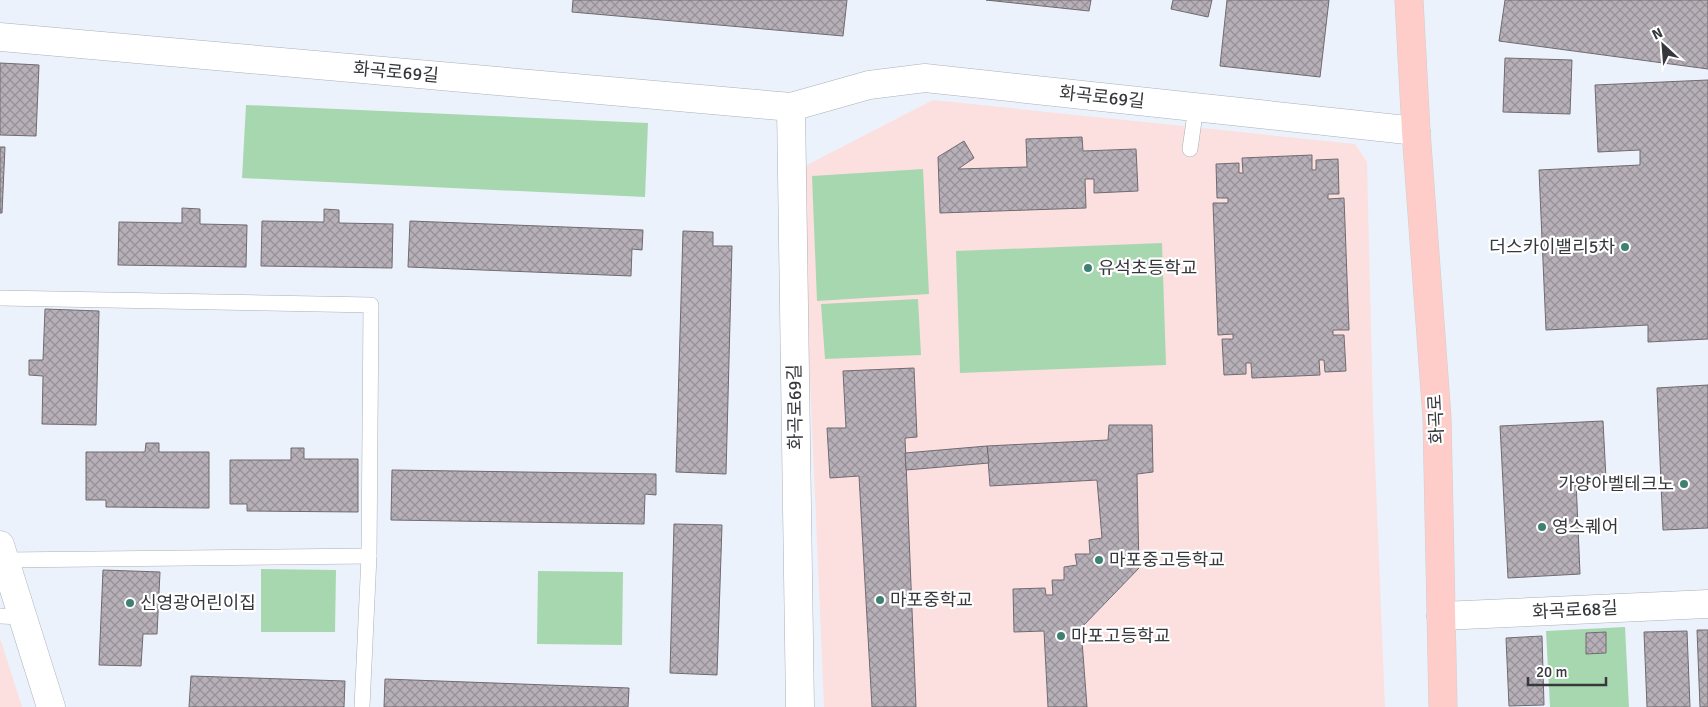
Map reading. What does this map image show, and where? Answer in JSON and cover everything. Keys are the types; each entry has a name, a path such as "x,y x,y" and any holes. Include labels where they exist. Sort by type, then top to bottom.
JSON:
{"main road":[{"name":"화곡로","path":"1409,0 1416,131 1437,418 1443,707"}],"street":[{"name":"화곡로69길","path":"0,37 792,107 869,85 925,78 1416,131"},
{"name":"화곡로69길","path":"792,107 791,180 800,707"},
{"path":"2,552 11,616 52,707"},
{"name":"화곡로68길","path":"1441,616 1708,604"}],"lane":[{"path":"1190,149 1196,107"},
{"path":"0,298 371,305 369,556 362,707"},
{"path":"2,552 369,556"}],"shaded area":[{"path":"933,100 1355,144 1367,162 1373,411 1385,707 824,707 801,168"},
{"path":"1,641 22,707 0,707"}],"green space":[{"path":"246,105 648,123 645,197 242,178"},
{"path":"923,169 929,294 817,301 812,176"},
{"path":"1162,243 1166,365 960,373 956,251"},
{"path":"918,299 921,355 825,359 821,304"},
{"path":"261,569 336,570 335,632 261,632"},
{"path":"538,571 623,572 622,645 537,644"},
{"path":"1625,627 1629,707 1550,707 1546,631"}],"building":[{"path":"573,0 847,0 843,36 572,12"},
{"path":"986,0 1091,0 1089,11"},
{"path":"1173,0 1212,0 1208,17 1171,9"},
{"path":"1227,0 1329,0 1320,77 1220,66"},
{"path":"1505,0 1708,0 1708,69 1499,41"},
{"path":"1505,58 1572,60 1570,114 1503,112"},
{"path":"0,63 39,65 36,136 0,135"},
{"name":"더스카이밸리5차","path":"1708,80 1708,339 1648,342 1648,325 1546,330 1539,170 1640,165 1640,150 1598,152 1595,85"},
{"path":"1082,137 1083,151 1136,149 1138,191 1094,193 1094,179 1085,179 1086,208 940,213 938,157 964,141 974,158 958,169 1027,167 1026,139"},
{"path":"0,147 5,147 2,213 0,213"},
{"path":"1312,155 1312,170 1316,170 1316,160 1338,159 1339,194 1328,194 1328,199 1344,198 1349,330 1333,330 1333,335 1344,335 1346,371 1325,372 1324,360 1319,360 1320,375 1252,378 1251,363 1246,363 1246,374 1224,375 1222,339 1233,339 1233,334 1218,335 1213,203 1228,203 1228,198 1217,198 1216,164 1239,163 1239,173 1243,173 1242,158"},
{"path":"182,208 200,209 200,224 247,225 246,267 118,265 119,222 182,223"},
{"path":"324,209 339,210 339,223 393,224 392,268 261,266 262,221 324,222"},
{"path":"410,221 643,230 642,250 632,249 631,276 408,267"},
{"path":"683,231 713,232 713,246 732,246 726,474 676,472"},
{"path":"45,309 99,311 96,425 42,424 43,376 29,375 29,360 43,360"},
{"path":"914,368 917,437 905,438 916,707 872,707 859,476 830,478 827,428 846,428 843,371"},
{"name":"가양아벨테크노","path":"1708,385 1708,528 1663,530 1657,388"},
{"name":"영스퀘어","path":"1603,421 1606,479 1576,480 1580,574 1508,578 1500,426"},
{"path":"1109,425 1152,425 1153,472 1137,474 1139,568 1081,628 1087,707 1048,707 1044,631 1014,632 1013,589 1045,588 1046,595 1053,595 1052,580 1064,580 1064,567 1077,565 1075,554 1090,554 1089,540 1102,538 1097,480 990,486 987,446 1108,440"},
{"path":"146,443 159,443 159,452 209,452 209,508 106,507 106,500 86,500 86,452 145,452"},
{"path":"987,446 989,463 906,470 905,453"},
{"path":"291,448 304,448 304,459 358,459 358,512 247,511 247,504 230,504 230,460 291,460"},
{"path":"392,470 656,474 656,495 645,494 644,524 391,520"},
{"path":"674,524 722,525 717,675 670,673"},
{"name":"신영광어린이집","path":"103,570 160,572 157,634 143,634 141,666 99,665"},
{"path":"1697,630 1708,630 1708,707 1700,707"},
{"path":"1687,631 1690,707 1647,707 1644,632"},
{"path":"1606,632 1606,653 1586,654 1586,633"},
{"path":"1542,636 1544,705 1509,706 1506,638"},
{"path":"191,676 345,681 344,707 189,707"},
{"path":"385,679 629,688 628,707 384,707"}],"place":[{"name":"더스카이밸리5차","path":"1625,247"},
{"name":"유석초등학교","path":"1088,268"},
{"name":"가양아벨테크노","path":"1684,484"},
{"name":"영스퀘어","path":"1542,527"},
{"name":"마포중고등학교","path":"1099,560"},
{"name":"마포중학교","path":"880,600"},
{"name":"신영광어린이집","path":"130,603"},
{"name":"마포고등학교","path":"1061,636"}]}
